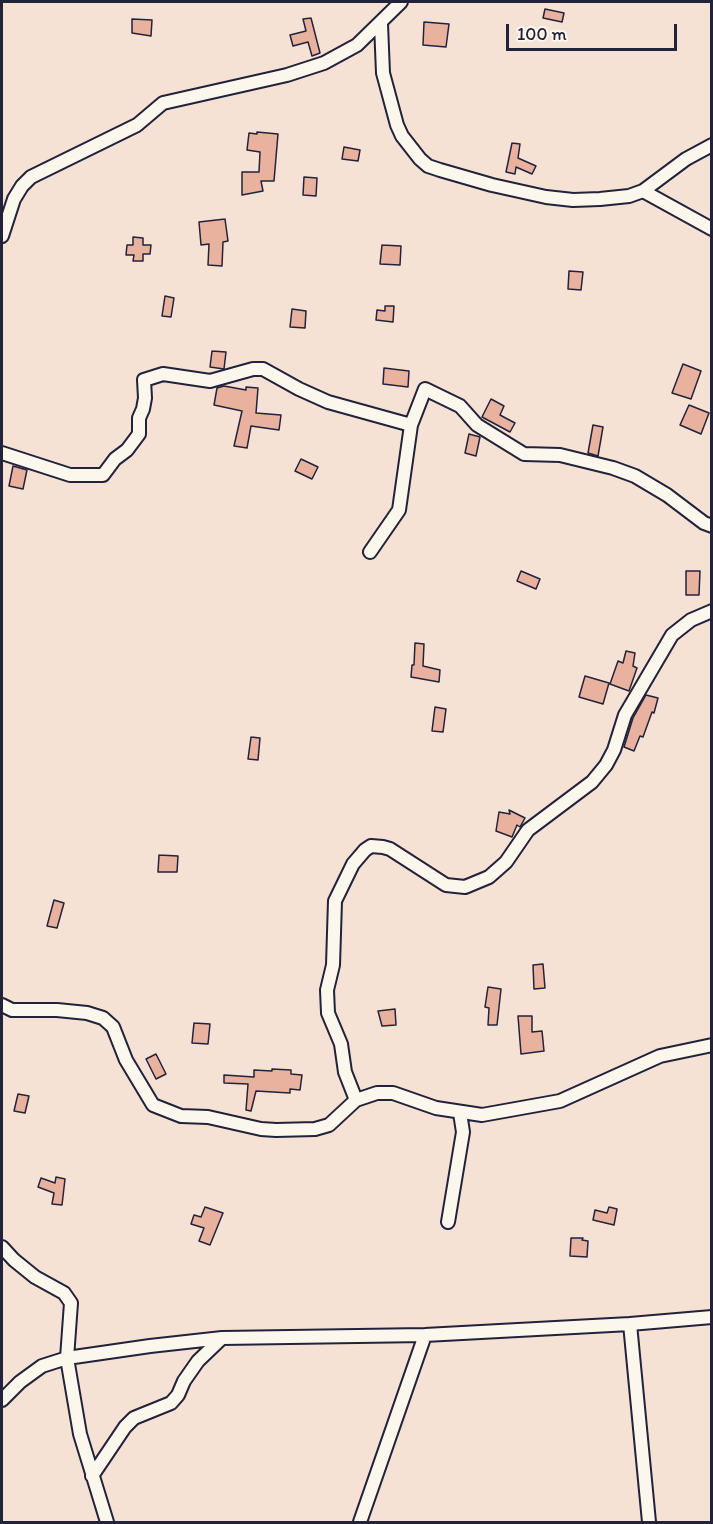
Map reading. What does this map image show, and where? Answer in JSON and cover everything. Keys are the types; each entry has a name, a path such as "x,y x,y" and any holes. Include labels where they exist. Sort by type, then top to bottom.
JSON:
{"street":[{"path":"2,236 14,199 31,177 137,125 163,103 287,75 324,63 357,45 401,2"},
{"path":"381,24 383,74 397,124 402,136 428,166 492,185 546,197 573,200 600,199 629,196 643,191 686,159 711,145"},
{"path":"643,191 711,229"},
{"path":"2,453 70,475 103,475 115,459 128,450 139,434 138,418 145,398 144,380 163,374 210,381 254,369 263,369 328,402 411,424"},
{"path":"370,552 399,510 411,424 425,389 460,406 477,425 524,454 560,455 635,476 711,526"},
{"path":"356,1100 345,1072 341,1044 328,1013 327,990 333,965 335,901 352,864 371,846 383,847 390,849 446,885 465,887 489,877 506,862 528,830 592,782 610,758 625,715 672,635 691,620 711,611"},
{"path":"2,1005 12,1010 57,1010 87,1013 103,1018 113,1027 126,1060 153,1105 181,1116 226,1120 261,1128 315,1129 329,1125 356,1100 377,1093 393,1093 436,1108 482,1115 560,1101 660,1056 711,1045"},
{"path":"448,1222 463,1132 460,1113"},
{"path":"2,1247 35,1277 68,1298 71,1311 67,1358 80,1434 107,1522"},
{"path":"2,1400 20,1382 42,1366 67,1358 222,1338 425,1335 630,1324 711,1317"},
{"path":"630,1324 649,1522"},
{"path":"360,1522 425,1335"},
{"path":"92,1476 125,1427 134,1418 171,1403 198,1361 222,1338"}],"building":[{"path":"545,9 564,13 562,22 543,18"},
{"path":"311,18 320,53 312,56 308,42 293,46 290,35 306,31 303,19"},
{"path":"132,19 152,20 151,36 132,33"},
{"path":"424,22 449,24 446,47 423,45"},
{"path":"257,132 278,134 274,181 261,181 263,191 242,195 242,172 259,172 260,152 247,150 249,133 257,134"},
{"path":"512,143 520,144 518,158 536,166 532,174 516,167 515,174 506,172"},
{"path":"344,147 360,150 358,161 342,159"},
{"path":"304,177 317,178 316,196 303,195"},
{"path":"225,219 228,241 223,242 222,266 208,265 209,244 201,245 199,222"},
{"path":"133,237 143,238 143,245 151,245 150,254 143,254 143,261 133,261 134,255 126,255 127,245 133,245"},
{"path":"382,245 401,246 400,265 380,264"},
{"path":"569,271 583,272 581,290 568,289"},
{"path":"165,296 174,298 171,317 162,316"},
{"path":"385,306 394,306 393,322 376,320 377,310 385,311"},
{"path":"292,309 306,311 305,328 290,327"},
{"path":"212,351 226,352 224,369 210,367"},
{"path":"683,364 701,371 691,399 672,393"},
{"path":"384,368 409,371 408,387 383,384"},
{"path":"224,386 246,390 246,387 258,388 256,413 281,415 279,430 251,426 247,448 234,446 242,411 214,405 217,388"},
{"path":"491,399 504,406 500,415 515,423 510,432 482,417"},
{"path":"689,405 709,413 701,434 680,425"},
{"path":"593,425 603,427 598,456 588,453"},
{"path":"469,434 480,437 476,456 465,453"},
{"path":"301,459 318,467 312,479 295,471"},
{"path":"13,466 27,470 23,489 9,486"},
{"path":"521,571 540,579 536,589 517,581"},
{"path":"686,571 700,571 699,595 686,595"},
{"path":"415,643 424,644 423,666 440,670 439,682 411,677"},
{"path":"626,651 635,653 633,666 637,668 629,691 610,684 618,661 623,663"},
{"path":"585,676 609,683 603,704 579,697"},
{"path":"646,695 658,698 654,713 652,712 643,737 640,736 634,751 624,747 633,718"},
{"path":"435,707 446,709 443,732 432,731"},
{"path":"251,737 260,738 258,760 248,759"},
{"path":"509,810 525,818 520,827 517,825 512,837 496,831 499,812 510,814"},
{"path":"159,855 178,856 177,872 158,872"},
{"path":"54,900 64,903 57,928 47,926"},
{"path":"543,964 545,988 534,989 533,965"},
{"path":"488,987 501,989 497,1025 488,1025 489,1008 485,1007"},
{"path":"395,1009 396,1025 382,1026 378,1011"},
{"path":"518,1016 532,1016 532,1032 542,1031 544,1051 521,1054"},
{"path":"194,1023 210,1024 208,1044 192,1043"},
{"path":"156,1054 166,1074 156,1079 146,1059"},
{"path":"272,1069 291,1070 291,1074 302,1075 300,1090 290,1089 290,1093 256,1091 251,1111 246,1110 248,1084 224,1083 224,1075 254,1077 254,1070 272,1071"},
{"path":"18,1094 29,1096 25,1113 14,1111"},
{"path":"56,1177 65,1179 62,1205 52,1204 54,1193 38,1187 41,1178 55,1183"},
{"path":"205,1207 223,1213 210,1245 199,1241 204,1228 191,1224 194,1215 201,1217"},
{"path":"609,1207 617,1209 614,1225 593,1220 595,1210 607,1213"},
{"path":"571,1238 583,1238 582,1240 588,1241 587,1257 570,1256"}]}
